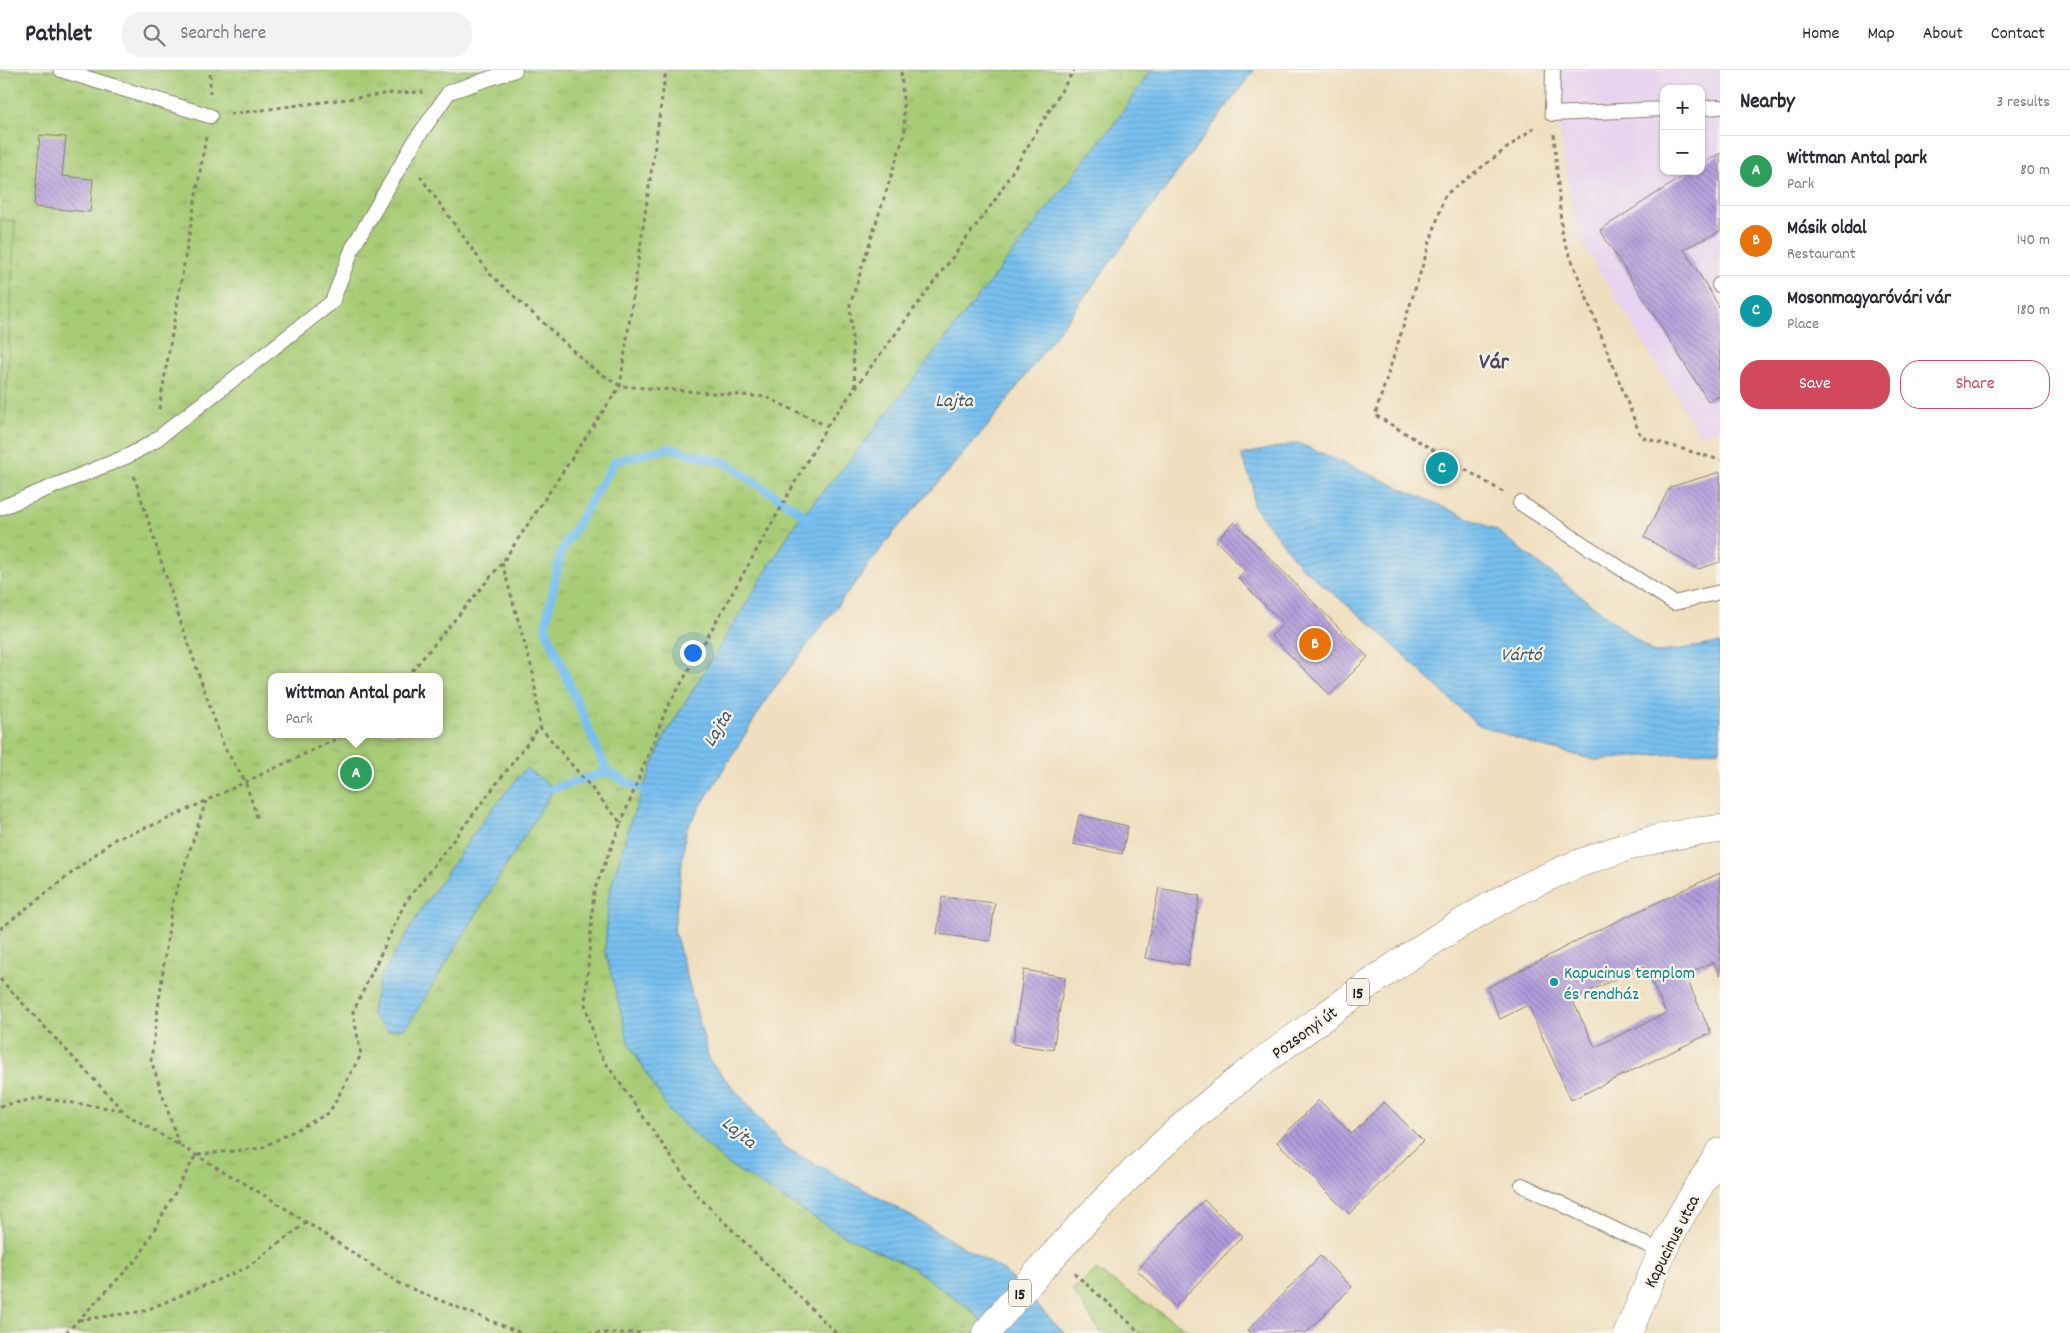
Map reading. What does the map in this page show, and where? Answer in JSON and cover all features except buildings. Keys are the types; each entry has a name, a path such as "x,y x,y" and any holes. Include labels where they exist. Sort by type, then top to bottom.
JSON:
{"main road":[{"name":"Pozsonyi út","path":"986,1333 1053,1254 1140,1166 1236,1082 1404,958 1505,897 1588,860 1647,840 1720,829"},
{"name":"Kapucinus utca","path":"1628,1333 1662,1252 1682,1214 1720,1152"}],"lane":[{"path":"61,70 210,116"},
{"path":"0,508 128,456 153,442 332,302 353,247 406,156 449,92 515,70"},
{"path":"1553,70 1552,114 1660,109"},
{"path":"1705,108 1720,107"},
{"path":"1520,503 1674,603 1720,592"},
{"path":"1522,1185 1662,1252"}],"path":[{"path":"153,442 210,116 210,70"},
{"path":"410,673 502,563 620,386 666,70"},
{"path":"855,388 850,305 905,132 901,70"},
{"path":"836,1333 698,1197 599,1053 585,1004 594,891 666,710 827,426 995,200 1074,70"},
{"path":"210,116 393,93 449,92"},
{"path":"1552,114 1562,235 1640,437 1720,460"},
{"path":"1520,503 1375,415 1445,195 1552,114"},
{"path":"406,156 490,274 591,367 620,386 766,397 827,426"},
{"path":"128,456 179,617 224,747 245,781 258,820"},
{"path":"502,563 533,674 540,727 621,822"},
{"path":"196,1155 260,1148 328,1113 361,1055 353,1012 404,903 540,727"},
{"path":"0,929 115,839 159,822 338,738"},
{"path":"179,1145 151,1060 172,904 206,800"},
{"path":"0,979 126,1114 306,1223 402,1285 521,1333"},
{"path":"0,1106 39,1098 122,1110"},
{"path":"66,1333 139,1257 196,1155"},
{"path":"78,1320 144,1312 246,1268 306,1223"},
{"path":"1053,1254 1141,1333"},
{"path":"556,1333 640,1333"}],"shaded area":[{"path":"1550,70 1720,70 1720,428 1701,436 1576,233"}],"green space":[{"path":"0,70 1208,70 766,654 658,892 663,1034 750,1138 1005,1320 993,1333 0,1333"},
{"path":"0,220 15,221 5,425 0,424"},
{"path":"1096,1270 1192,1333 1101,1333 1072,1290"}],"water":[{"name":"Lajta","path":"1151,70 1254,70 987,427 894,532 770,694 686,830 674,929 710,1061 784,1147 883,1200 1003,1270 1064,1333 992,1333 970,1309 913,1268 841,1234 726,1163 669,1111 629,1044 605,950 609,893 632,817 664,737 797,521 851,459 1116,121"},
{"name":"Vártó","path":"1298,443 1496,530 1654,653 1720,643 1720,750 1595,760 1536,745 1476,724 1374,627 1301,567 1253,505 1253,485 1241,455"},
{"path":"526,768 554,788 407,1027 388,1031 371,1014 380,978 423,907 484,819"}],"waterway":[{"path":"653,795 607,772 545,627 561,552 615,461 669,448 726,463 812,520"},
{"path":"554,788 607,772"}],"place":[{"name":"Mosonmagyaróvári vár","path":"1442,468"},
{"name":"Másik oldal","path":"1315,644"},
{"name":"Wittman Antal park","path":"356,773"},
{"name":"Kapucinus templom és rendház","path":"1554,982"}],"district":[{"name":"Vár","path":"1494,360"}]}
